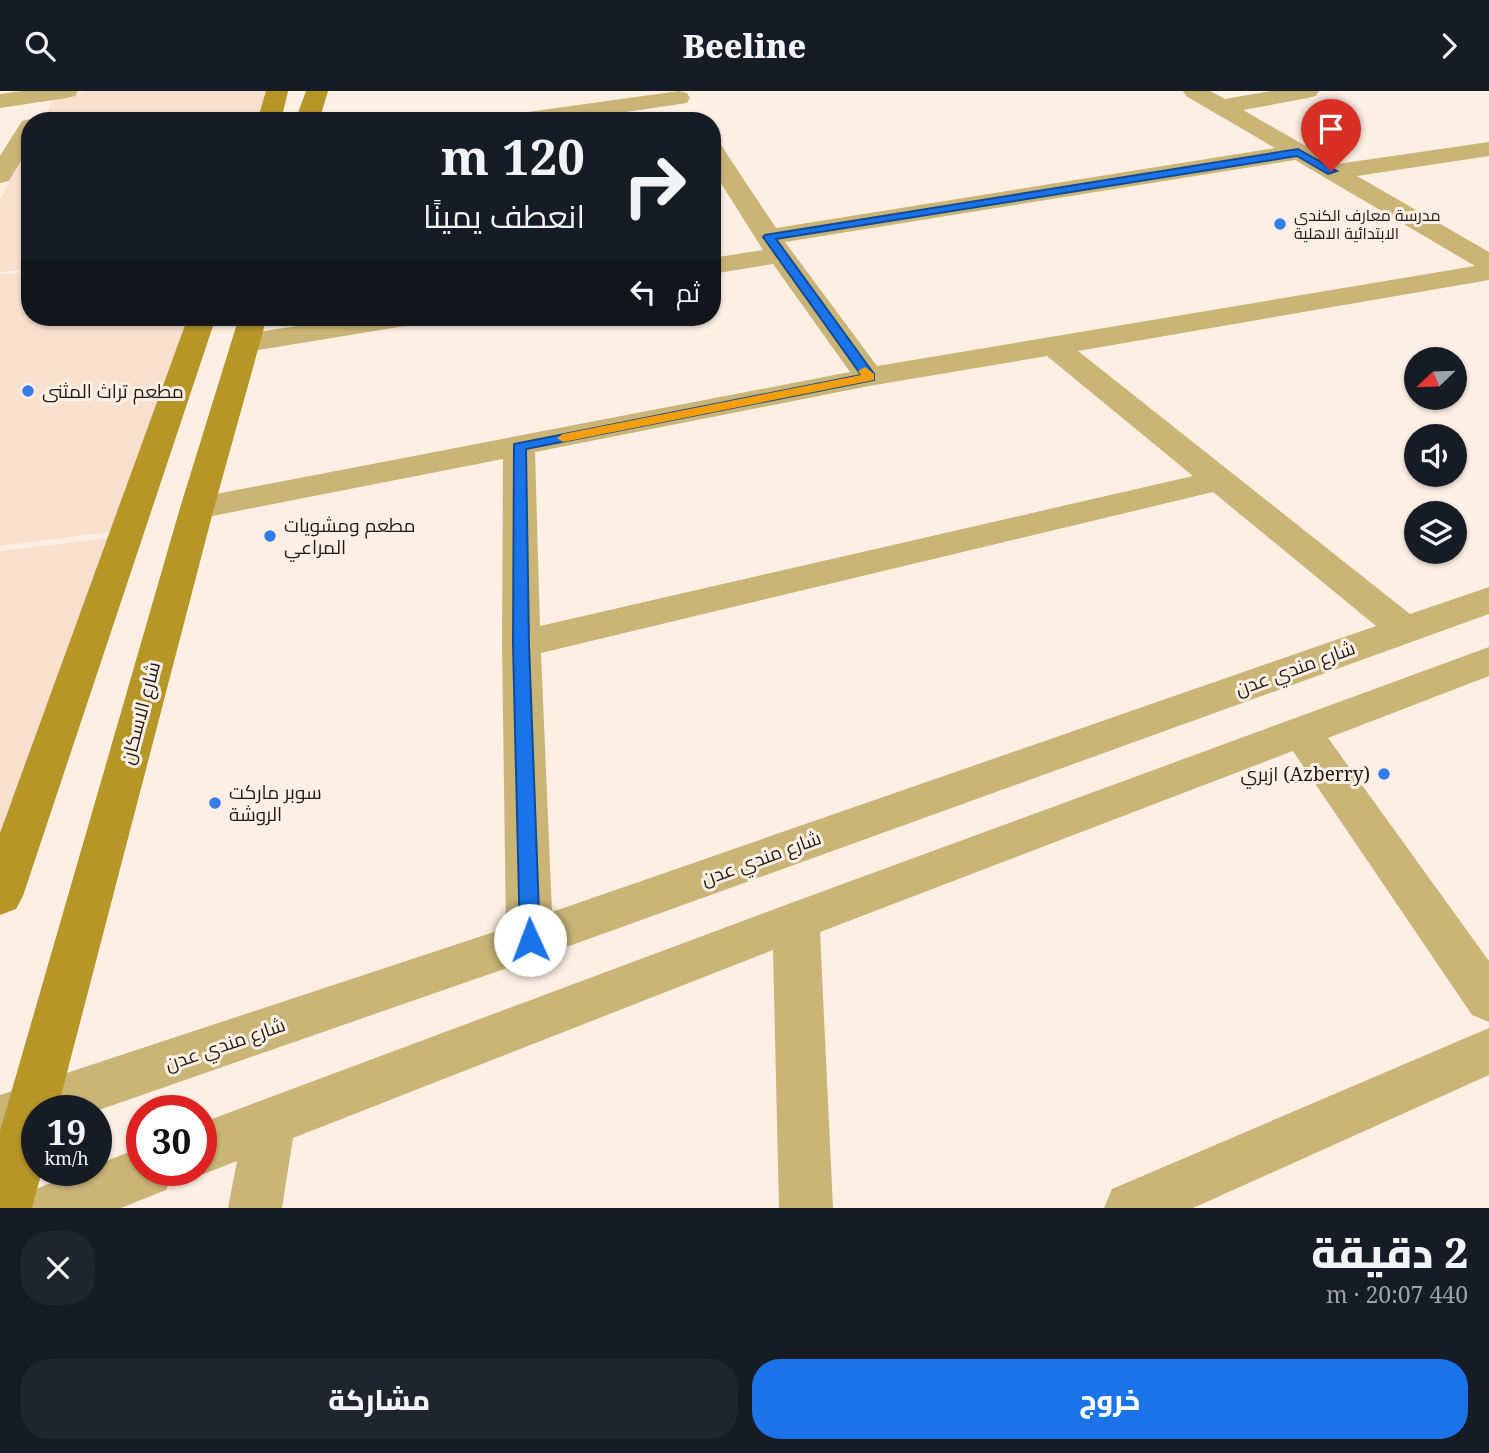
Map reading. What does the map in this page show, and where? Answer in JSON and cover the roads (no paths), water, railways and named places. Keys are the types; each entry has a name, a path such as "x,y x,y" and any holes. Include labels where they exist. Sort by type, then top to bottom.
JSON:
{"main road":[{"path":"271,112 277,91"},
{"path":"310,112 317,91"},
{"path":"0,896 199,326"},
{"name":"شارع الاسكان","path":"5,1208 16,1115 250,330"}],"street":[{"path":"1194,91 1489,263"},
{"path":"1221,107 1308,91"},
{"path":"0,101 56,92"},
{"path":"40,112 56,92"},
{"path":"571,112 677,95 687,112"},
{"path":"0,176 21,141"},
{"path":"1331,171 1489,149"},
{"path":"721,263 775,246 1298,152"},
{"path":"721,164 775,246 869,377"},
{"path":"197,508 869,377 1489,272"},
{"path":"250,330 298,326"},
{"path":"1052,345 1404,629"},
{"path":"519,446 521,644 530,940"},
{"path":"521,644 1219,480"},
{"name":"شارع مندي عدن","path":"16,1115 530,940 1489,600"},
{"path":"217,1143 796,921 1489,661"},
{"path":"1302,732 1489,1000"},
{"path":"796,921 806,1208"},
{"path":"1131,1208 1489,1051"},
{"path":"255,1208 270,1121"},
{"path":"55,1208 126,1180"}],"place":[{"name":"مدرسة معارف الكندي الابتدائية الاهلية","path":"1280,224"},
{"name":"مطعم تراث المثنى","path":"28,391"},
{"name":"مطعم ومشويات المراعي","path":"270,536"},
{"name":"ازبري (Azberry)","path":"1384,774"},
{"name":"سوبر ماركت الروشة","path":"215,803"}]}
